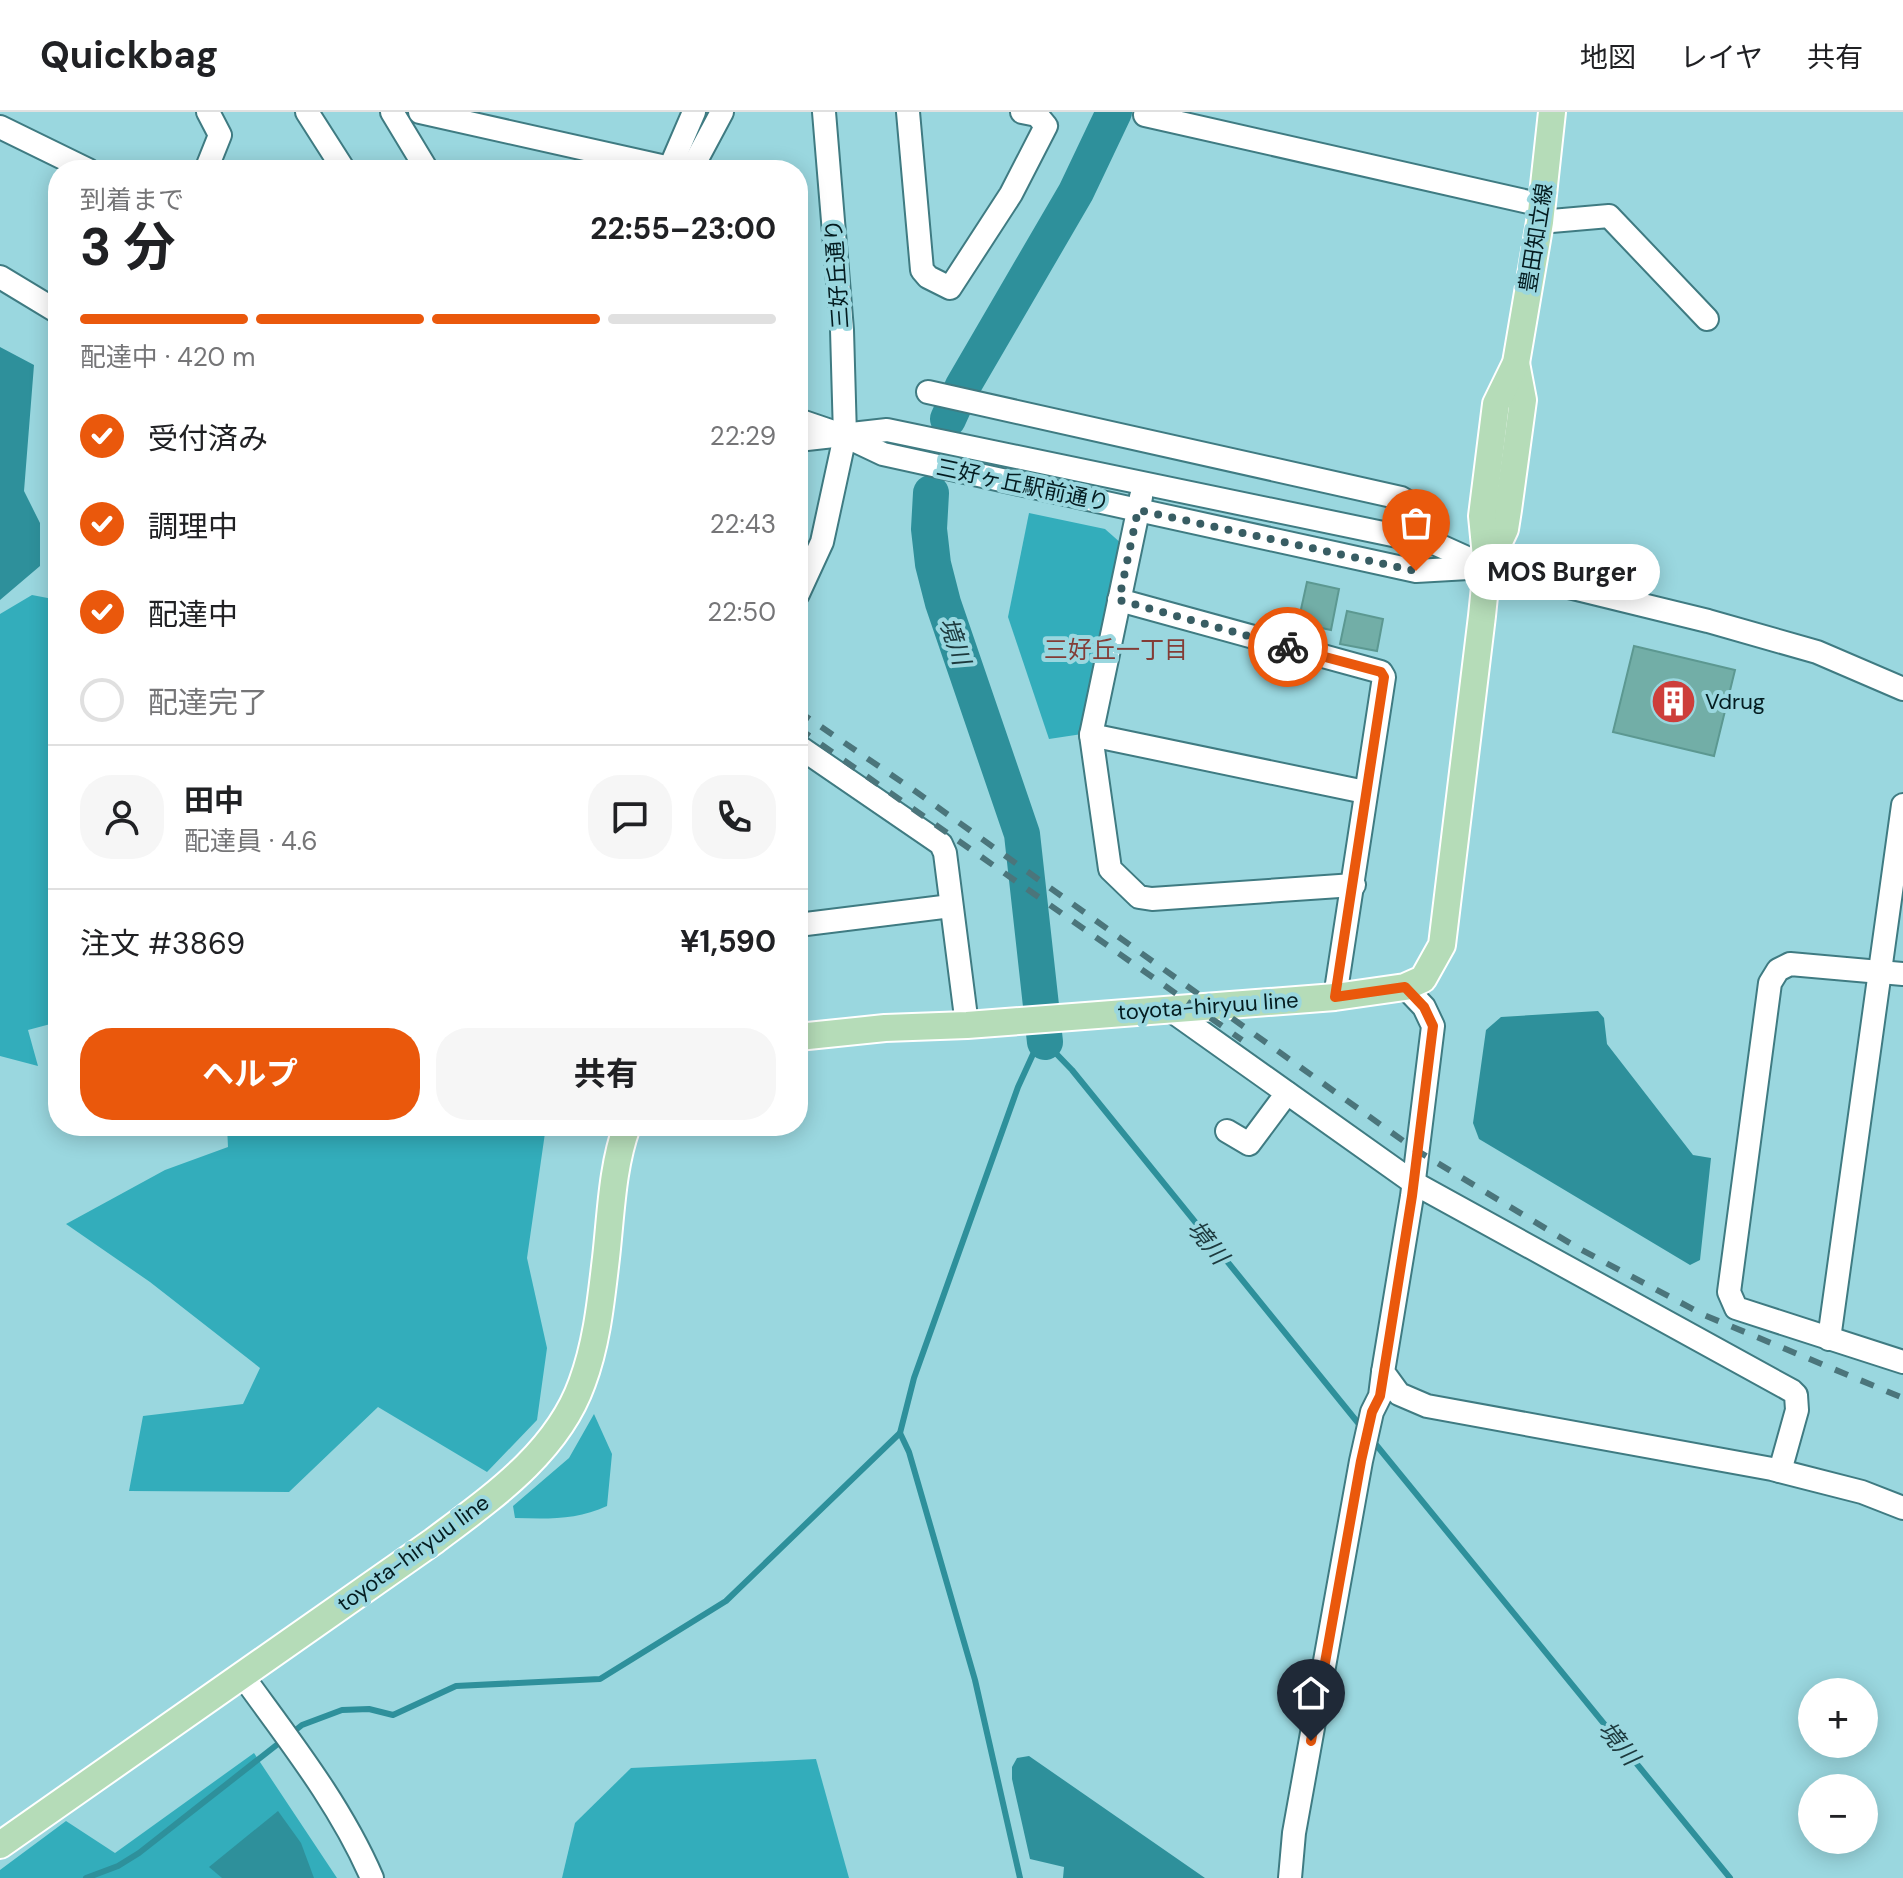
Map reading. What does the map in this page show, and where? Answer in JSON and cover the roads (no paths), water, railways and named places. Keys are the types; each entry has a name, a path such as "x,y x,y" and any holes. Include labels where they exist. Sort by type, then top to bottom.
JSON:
{"main road":[{"name":"豊田知立線","path":"1487,567 1505,529 1508,510 1523,400 1516,363 1541,214 1552,112"},
{"path":"1405,987 1423,979 1442,945 1487,567"},
{"name":"toyota-hiryuu line","path":"808,1036 1335,997 1405,987"},
{"name":"toyota-hiryuu line","path":"0,1845 459,1522 526,1466 554,1434 581,1386 590,1357 599,1319 615,1181 625,1136"}],"street":[{"path":"208,112 220,135 210,160"},
{"path":"307,112 338,160"},
{"path":"392,112 421,160"},
{"path":"420,112 636,160"},
{"path":"680,160 694,112"},
{"path":"684,160 722,112"},
{"name":"三好丘通り","path":"808,572 822,542 845,436 842,330 824,112"},
{"path":"908,112 922,270 928,277 950,288 1011,194 1046,126 1037,115 1022,112"},
{"path":"1145,115 1541,214 1609,216 1707,319"},
{"path":"0,127 68,160"},
{"path":"0,277 48,306"},
{"path":"928,392 1401,498 1413,505 1414,510 1408,540"},
{"name":"三好ヶ丘駅前通り","path":"808,423 883,454 1416,571 1487,567"},
{"path":"808,439 887,430 1436,544 1487,567 1803,648 1903,689"},
{"path":"1144,484 1091,735 1110,869 1139,897 1152,899 1354,885"},
{"path":"1119,600 1381,672 1384,677 1335,997"},
{"path":"1091,735 1365,792"},
{"path":"808,753 941,844 967,1025"},
{"path":"1829,1339 1903,805"},
{"path":"808,924 951,906"},
{"path":"1903,974 1790,964 1778,970 1770,983 1729,1292 1736,1308 1903,1362"},
{"path":"1290,1878 1294,1833 1364,1448 1372,1412 1380,1396 1414,1183 1433,1026 1424,1007 1405,987"},
{"path":"1169,1009 1414,1183 1792,1391 1798,1403 1780,1471"},
{"path":"1227,1131 1249,1144 1287,1093"},
{"path":"1383,1372 1399,1394 1427,1406 1780,1471 1862,1492 1903,1508"},
{"path":"242,1675 349,1829 372,1878"}],"waterway":[{"name":"境川","path":"948,419 963,386 1076,192 1114,112"},
{"name":"境川","path":"931,493 929,529 933,564 943,603 1022,834 1045,1042"},
{"path":"86,1878 118,1866 139,1853 302,1725 342,1710 369,1709 393,1715 456,1686 600,1679 726,1601 900,1433 914,1378 1018,1087 1034,1052 1045,1042 1072,1070 1363,1429"},
{"path":"900,1433 909,1452 975,1680 1020,1878"},
{"name":"境川","path":"1373,1441 1730,1878"}],"railway":[{"path":"808,718 1416,1150 1578,1248 1704,1315 1903,1398"},
{"path":"808,735 1242,1040"}],"place":[{"name":"MOS Burger","path":"1416,571"},
{"name":"Vdrug","path":"1674,701"}],"district":[{"name":"三好丘一丁目","path":"1116,649"}]}
